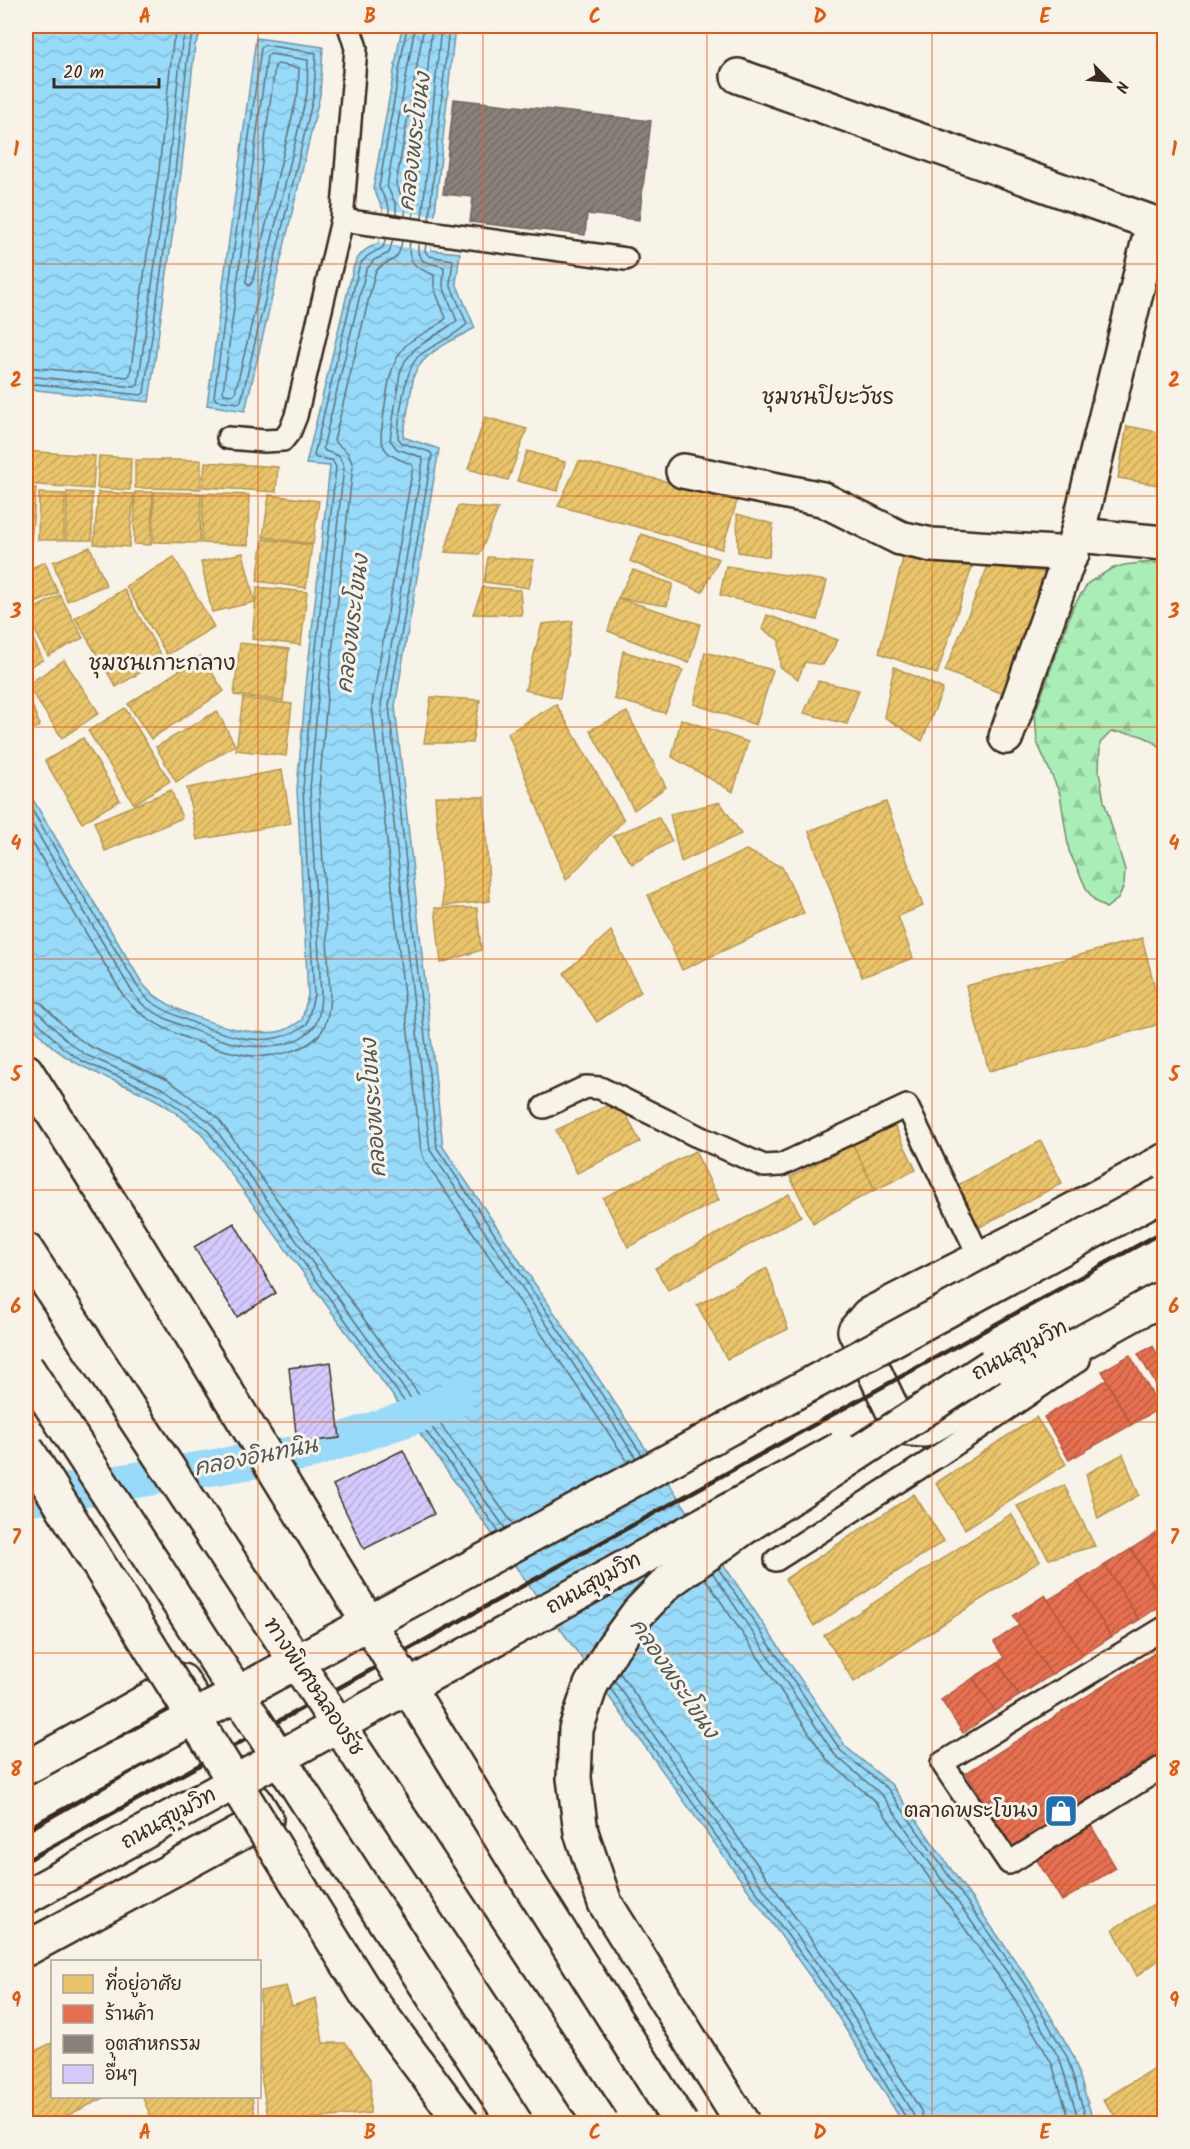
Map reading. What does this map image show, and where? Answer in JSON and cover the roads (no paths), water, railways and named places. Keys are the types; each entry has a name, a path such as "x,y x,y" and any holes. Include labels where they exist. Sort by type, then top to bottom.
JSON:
{"main road":[{"path":"738,76 1153,224 1075,544 1006,737"},
{"path":"683,471 822,500 900,538 932,544 1164,543"},
{"path":"26,1071 515,1861 681,2124"},
{"path":"1164,1161 868,1315 855,1331 901,1428 924,1430 1164,1300"},
{"path":"26,1808 1164,1193"},
{"name":"ทางพิเศษฉลองรัช","path":"26,1250 127,1407 602,2124"},
{"name":"ถนนสุขุมวิท","path":"26,1897 991,1366 1164,1274"},
{"path":"743,2124 605,1903 581,1832 574,1778 576,1729 591,1685 613,1647 638,1613 668,1582 742,1529 991,1366"},
{"path":"26,1367 516,2124"},
{"path":"26,1448 369,1998 463,2124"},
{"path":"26,1762 183,1681 266,1819 26,1949"}],"lane":[{"path":"228,438 283,440 290,431 342,220 356,48 349,26"},
{"path":"342,220 626,259"},
{"path":"544,1107 586,1087 600,1088 697,1136 764,1166 773,1167 907,1106 980,1258"},
{"path":"776,1560 938,1456 1164,1300"},
{"path":"1164,1628 942,1763 1009,1863 1164,1766"}],"water":[{"path":"26,26 204,26 195,45 181,173 149,402 36,390 26,391"},
{"name":"คลองพระโขนง","path":"402,26 455,26 431,250 460,253 456,283 475,328 440,347 418,367 414,375 403,437 439,449 395,706 443,1147 846,1747 892,1785 1033,1986 1073,2055 1094,2123 903,2123 832,2007 409,1418 201,1133 162,1103 69,1059 39,1034 26,1017 26,788 142,983 152,993 186,1013 228,1027 249,1031 267,1033 282,1031 302,1020 308,995 297,789 330,466 306,464 354,265 364,251 379,243 383,209 373,189"},
{"path":"256,38 323,47 320,95 245,411 207,405"}],"waterway":[{"name":"คลองอินทนิน","path":"26,1498 307,1452 409,1418 456,1399"}],"railway":[{"path":"26,1831 436,1598 1164,1201"},
{"path":"26,1861 1164,1231"}],"place":[{"name":"ตลาดพระโขนง","path":"1061,1811"}],"district":[{"name":"ชุมชนปิยะวัชร","path":"828,398"},
{"name":"ชุมชนเกาะกลาง","path":"162,664"}]}
